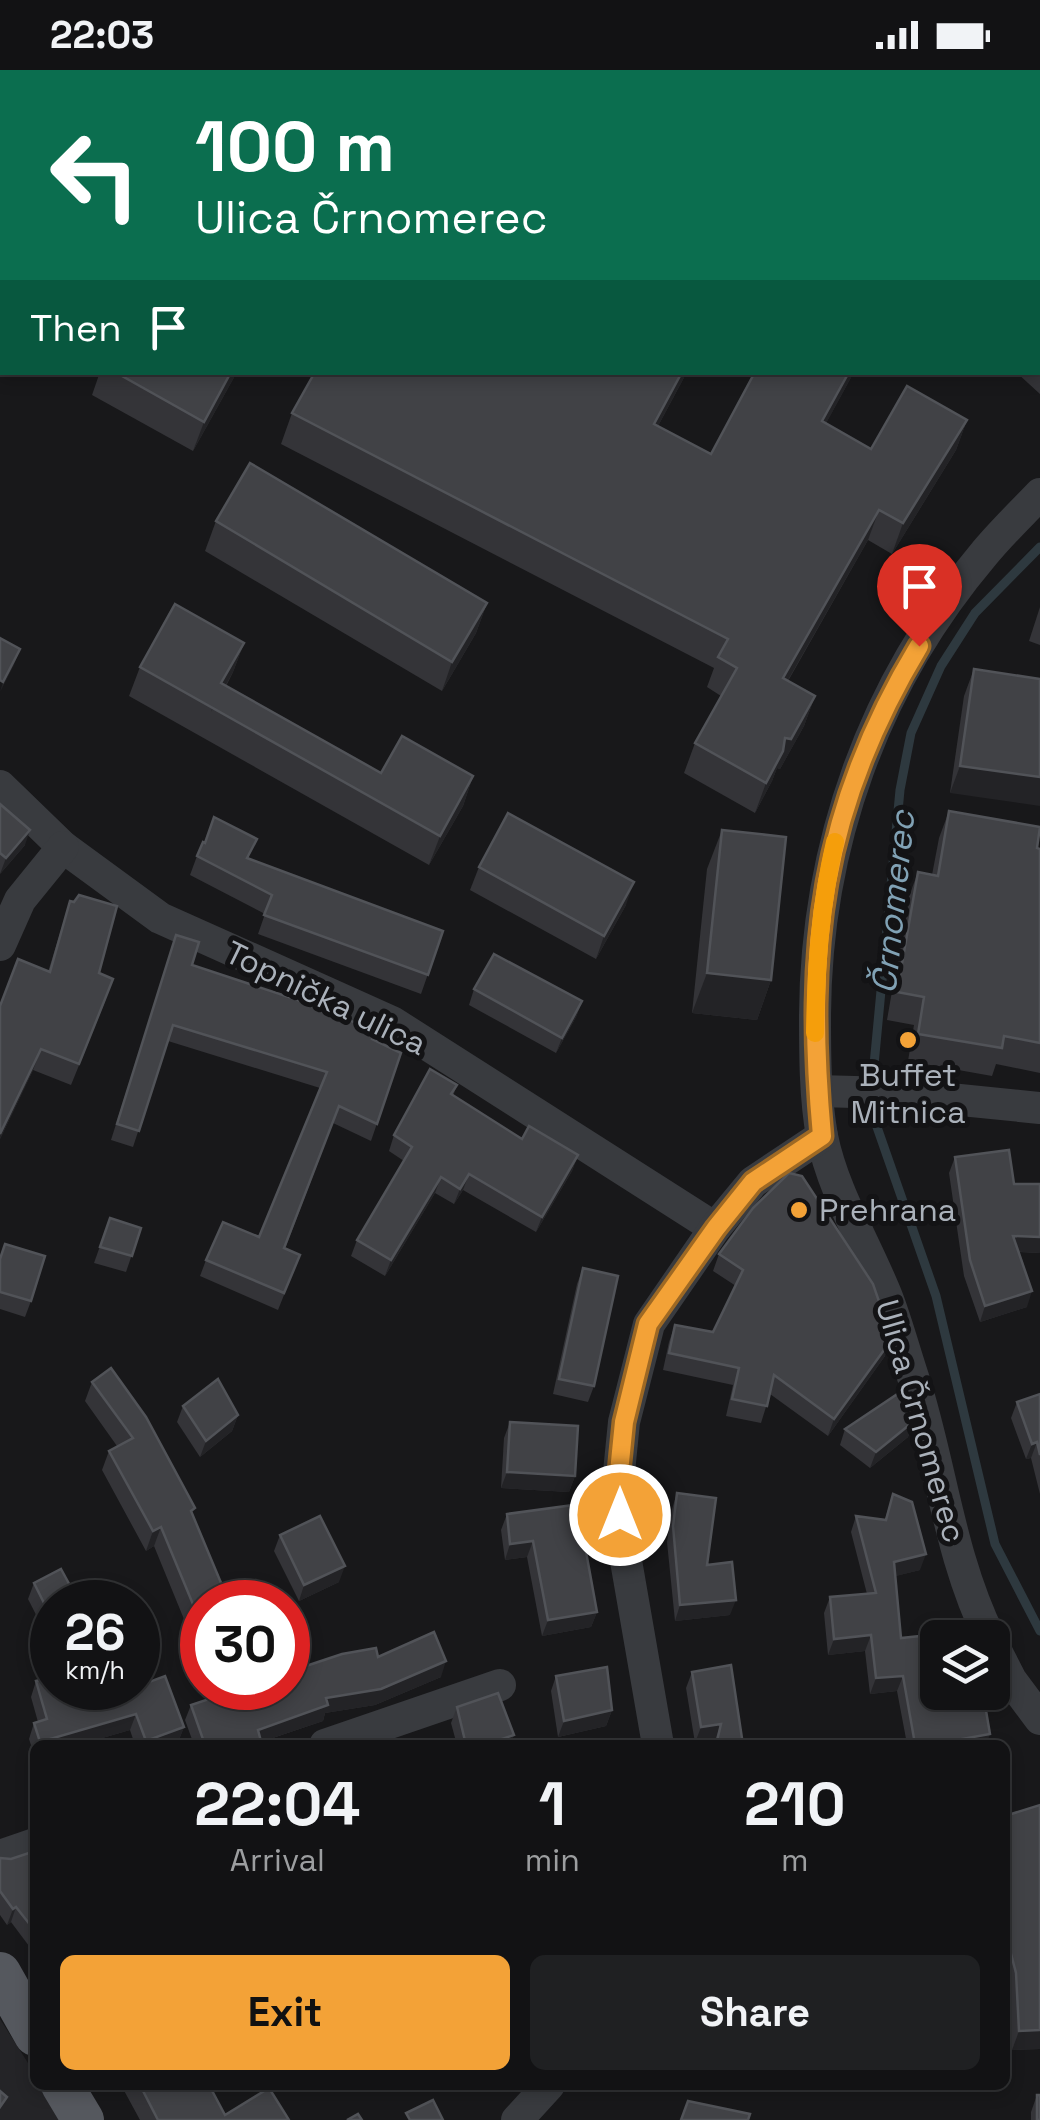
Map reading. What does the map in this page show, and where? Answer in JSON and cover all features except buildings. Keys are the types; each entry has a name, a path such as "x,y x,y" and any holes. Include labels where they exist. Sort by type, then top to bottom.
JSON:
{"main road":[{"path":"0,1973 30,2026"},
{"path":"65,2090 82,2120"}],"street":[{"name":"Ulica Črnomerec","path":"984,1620 954,1538 924,1412 887,1298 834,1176 822,1136 816,952 824,891 854,777 873,729 932,625 983,554 1040,494"},
{"name":"Topnička ulica","path":"0,786 63,847 160,918 392,1022 716,1228"},
{"path":"0,945 20,900 63,847"},
{"path":"818,1091 891,1093 1040,1108"},
{"path":"657,1740 618,1482 624,1422 648,1324 753,1182 822,1136"},
{"name":"Ulica Črnomerec","path":"1010,1678 1040,1719"},
{"path":"340,1740 500,1685"},
{"path":"0,1856 30,1846"},
{"path":"517,2120 544,2090"}],"shaded area":[{"path":"0,2019 30,2066 30,2090 45,2090 64,2120 0,2120"}],"waterway":[{"name":"Črnomerec","path":"1040,547 975,613 941,666 911,733 900,790 870,1107 936,1296 995,1544 1040,1631"}],"slow traffic":[{"path":"815,1033 816,952 835,842"}],"place":[{"name":"Buffet Mitnica","path":"908,1040"},
{"name":"Prehrana","path":"799,1210"}],"route":[{"path":"620,1515 618,1482 624,1422 648,1324 753,1182 822,1136 815,1038 816,952 824,891 854,777 873,729 919,646"}]}
